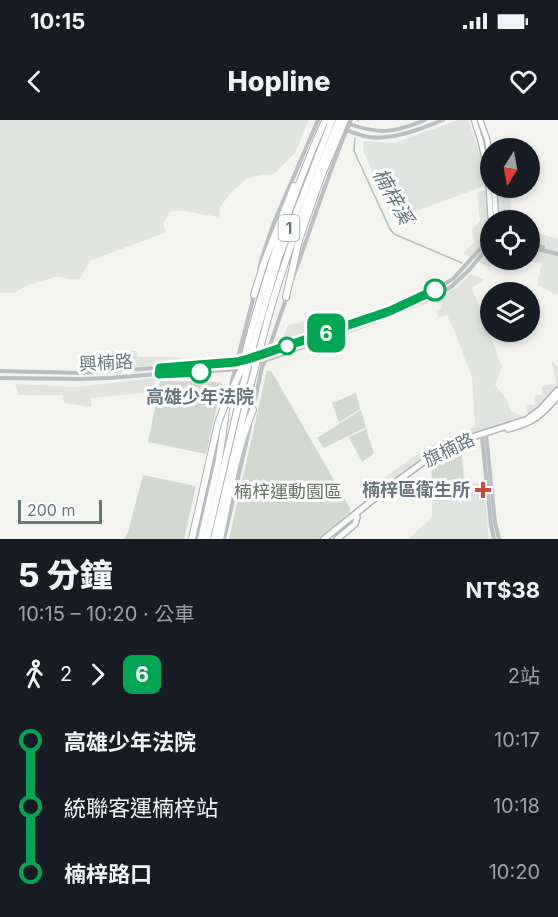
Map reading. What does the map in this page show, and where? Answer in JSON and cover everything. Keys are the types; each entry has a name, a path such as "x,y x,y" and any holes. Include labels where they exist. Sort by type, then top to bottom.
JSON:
{"highway":[{"name":"1","path":"214,539 257,332 286,259 332,120"},
{"name":"1","path":"330,126 339,120"},
{"path":"254,295 294,186 310,153 330,126 348,121"},
{"path":"286,297 299,240 321,177 330,126"},
{"path":"192,539 221,415 257,332 271,262 310,153"},
{"name":"1","path":"207,539 245,390"},
{"path":"201,539 219,460 226,410"},
{"path":"219,539 247,425 253,410"}],"main road":[{"path":"474,120 488,175 490,210"},
{"path":"480,120 487,138"},
{"path":"526,422 558,390"},
{"path":"526,422 545,411 558,396"},
{"name":"旗楠路","path":"329,539 412,473 440,454 456,446 526,422"},
{"name":"旗楠路","path":"324,539 419,464 446,448 485,436"},
{"name":"旗楠路","path":"337,539 356,524 357,517"}],"street":[{"path":"339,120 348,121 369,130 388,131 425,120"},
{"path":"196,539 262,258 273,225 330,126 370,137 394,136 443,120"},
{"path":"540,248 558,253"},
{"path":"473,262 480,252"},
{"path":"450,285 480,255"},
{"name":"興楠路","path":"0,371 80,373 236,362 390,311 450,285"},
{"name":"興楠路","path":"0,378 93,379 234,370 393,315 450,285"},
{"path":"224,539 262,369 286,297"},
{"path":"485,436 490,525 494,539"},
{"path":"485,436 495,523 499,539"}],"shaded area":[{"path":"0,120 309,120 295,153 274,174 246,179 220,207 219,217 178,210 170,212 163,223 166,232 90,261 79,280 56,277 28,285 14,293 0,293"},
{"path":"458,120 468,120 480,155 480,188 393,219 363,150 364,141 395,143"},
{"path":"480,192 480,198 510,198 511,210 480,210 480,221 477,193"},
{"path":"480,221 480,263 463,253 474,242 472,229"},
{"path":"540,234 558,239 558,293 556,295 540,286 540,282 538,282 542,263 540,263"},
{"path":"471,274 484,280 472,288 480,309 480,342 493,342 502,367 495,385 507,400 511,411 524,416 523,420 471,436 468,430 475,426 472,377 447,315 438,317 436,311 442,308 440,302 437,303 433,299 456,288"},
{"path":"327,311 334,327 285,345 282,341 288,325 321,318 320,313"},
{"path":"109,351 137,351 138,357 180,357 180,363 111,369"},
{"path":"552,362 558,367 558,388 541,407 528,414 526,405 535,405 534,396 542,394 542,386 556,384"},
{"path":"154,378 153,392 91,398 91,407 64,403 63,395 19,395 15,384 76,387"},
{"path":"464,430 467,437 386,487 385,477 427,448"},
{"path":"432,481 478,483 479,495 485,495 489,539 408,539 432,518"}],"green space":[{"name":"楠梓運動園區","path":"267,370 272,372 350,508 350,513 319,539 229,539"},
{"path":"160,381 221,382 206,454 148,442"},
{"path":"356,393 360,409 339,422 332,403"},
{"path":"361,410 366,427 324,448 317,438"},
{"path":"366,429 374,453 362,462 349,437"},
{"path":"461,451 464,480 432,480 431,466"},
{"path":"143,475 196,486 184,539 124,539 128,532"}],"waterway":[{"name":"楠梓溪","path":"355,138 354,151 394,234 462,263"}],"bus line":[{"name":"6","path":"200,372 159,374 160,368 236,362 268,353 390,311 435,290"}],"place":[{"name":"高雄少年法院","path":"200,372"},
{"name":"楠梓區衛生所","path":"483,490"}]}
